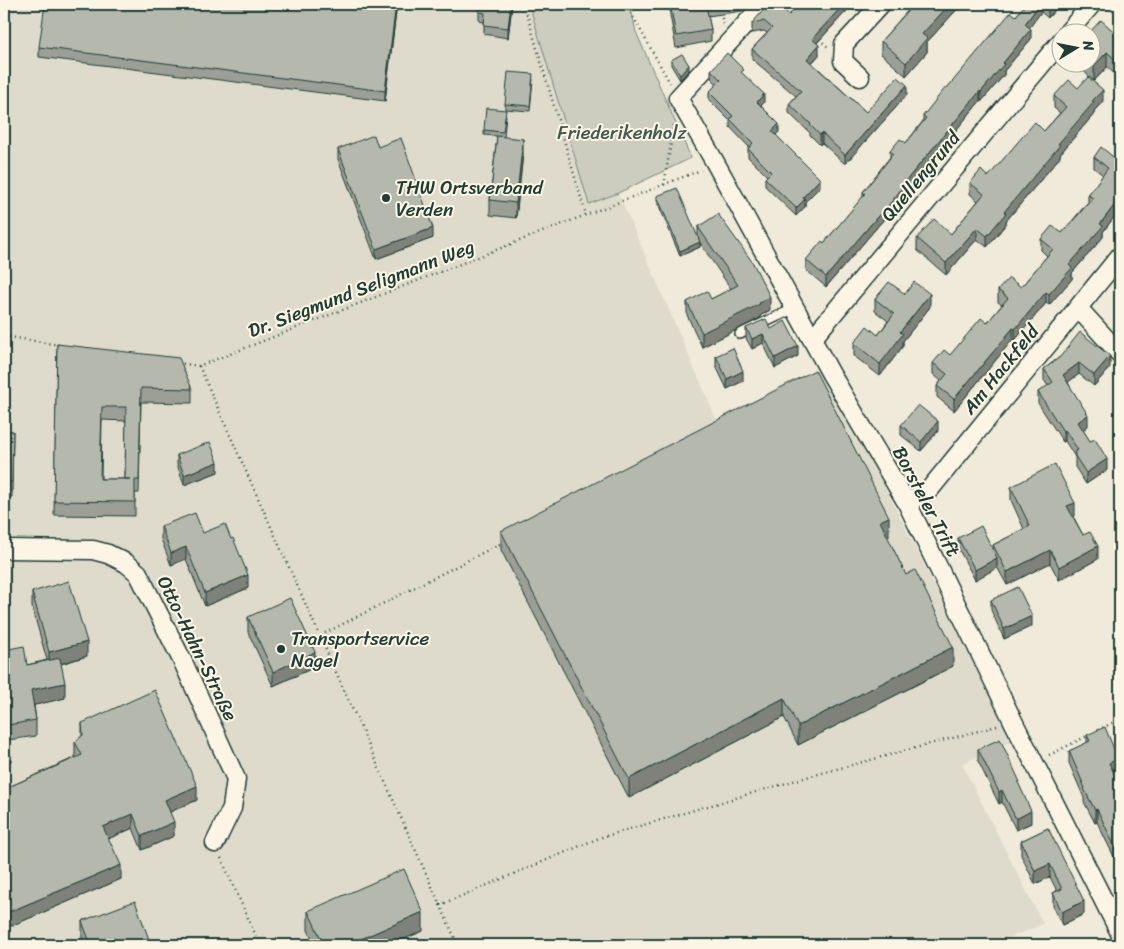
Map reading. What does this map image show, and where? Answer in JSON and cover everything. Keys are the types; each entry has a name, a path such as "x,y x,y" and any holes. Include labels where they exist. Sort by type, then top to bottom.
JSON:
{"street":[{"path":"678,98 764,4"},
{"path":"860,77 844,61 844,44 881,4"},
{"path":"1077,22 1092,4"},
{"name":"Quellengrund","path":"812,338 1052,52"},
{"name":"Borsteler Trift","path":"678,98 795,308 907,503 1013,722 1120,933"},
{"name":"Am Hackfeld","path":"907,503 930,489 1120,256"},
{"path":"1078,308 1120,354"},
{"name":"Otto-Hahn-Straße","path":"4,549 92,550 108,554 126,562 138,573 183,662 236,779 232,808 214,843"}],"lane":[{"path":"740,334 795,308"}],"path":[{"path":"524,4 586,215"},
{"path":"626,4 678,98 664,185"},
{"path":"781,4 795,16"},
{"path":"816,36 844,61"},
{"name":"Dr. Siegmund Seligmann Weg","path":"170,362 199,366 716,164"},
{"path":"4,336 62,345"},
{"path":"199,366 458,945"},
{"path":"325,633 503,542"},
{"path":"1034,763 1120,718"},
{"path":"440,905 599,838 807,777 1013,722"},
{"path":"214,843 260,945"}],"shaded area":[{"path":"4,4 529,4 589,204 618,193 718,423 826,370 1012,740 962,764 1043,924 992,945 4,945"}],"green space":[{"name":"Friederikenholz","path":"529,4 630,4 636,32 691,158 618,193 589,204"}],"building":[{"path":"45,4 396,4 385,91 39,47"},
{"path":"480,4 511,4 508,28 484,25 485,13 479,12"},
{"path":"670,4 715,4 706,5 711,30 676,36"},
{"path":"769,4 777,4 789,15 799,4 844,4 812,39 819,45 807,59 866,112 898,77 907,85 845,155 822,133 820,135 789,104 801,91 752,49 772,28 764,21 752,23"},
{"path":"914,4 950,4 922,34 927,38 906,63 881,41"},
{"path":"1026,4 1040,4 1025,24 1031,29 905,182 885,210 826,277 806,260 822,241 824,243 865,194 863,192 893,154 890,151 900,139 906,143 926,118 923,116 946,87 1011,12 1016,16"},
{"path":"1044,4 1052,4 1048,8"},
{"path":"1101,20 1120,37 1120,60 1118,62 1107,52 1102,57 1102,22 1099,22"},
{"path":"727,53 744,70 741,72 764,94 757,102 779,124 772,131 820,179 803,197 805,199 796,208 765,178 771,172 748,149 753,143 730,119 733,116 709,92 721,80 711,70"},
{"path":"682,54 689,65 680,75 671,60"},
{"path":"508,72 533,74 530,106 505,104"},
{"path":"1088,77 1103,90 1092,101 1094,102 1058,144 1060,145 1004,212 1006,213 987,236 977,228 946,263 917,238 934,219 951,234 984,194 970,183 981,170 988,177 1035,122 1044,131 1066,107 1054,96 1069,80 1078,88"},
{"path":"486,108 506,110 503,132 484,130"},
{"name":"THW Ortsverband Verden","path":"374,135 378,147 401,138 433,228 376,249 338,149"},
{"path":"497,136 523,139 516,203 490,200"},
{"path":"1101,147 1117,160 1120,156 1120,198 1100,224 1103,226 1069,265 1072,268 1049,294 1046,292 1015,329 1013,328 954,399 937,386 947,374 933,363 944,350 950,355 981,318 987,323 1008,298 998,290 1009,278 1021,287 1053,249 1041,239 1052,226 1062,233 1093,198 1088,195 1108,168 1094,157"},
{"path":"677,188 700,242 680,251 657,196"},
{"path":"718,214 753,263 770,297 760,304 702,333 687,302 707,291 711,299 738,285 698,227"},
{"path":"889,282 905,294 914,282 930,294 900,332 903,334 880,364 854,343 867,326 878,335 894,314 875,299"},
{"path":"766,319 771,329 785,321 798,346 775,358 763,334 752,339 746,328"},
{"path":"1080,332 1110,356 1094,375 1079,363 1063,375 1088,415 1078,422 1090,441 1095,439 1107,459 1086,473 1075,456 1075,451 1078,450 1065,430 1063,431 1038,392 1053,382 1044,369 1060,357"},
{"path":"57,344 179,358 192,389 141,388 139,480 135,480 135,502 54,501","holes":["102,407 126,407 125,479 100,479"]},
{"path":"733,348 743,371 727,379 716,356"},
{"path":"815,370 889,517 880,521 906,575 915,570 953,647 798,726 784,698 629,779 501,531"},
{"path":"918,405 938,421 921,442 901,425"},
{"path":"4,430 13,431 12,482 4,482"},
{"path":"210,442 218,462 184,475 177,455"},
{"path":"1055,464 1075,503 1067,506 1083,535 1090,532 1098,546 1059,567 1050,550 1007,572 993,545 1030,526 1011,487"},
{"path":"195,513 203,533 225,524 231,539 233,538 248,575 205,593 186,547 171,553 161,526"},
{"path":"981,526 997,558 975,570 958,538"},
{"path":"69,581 87,642 49,652 32,592"},
{"path":"1018,587 1032,616 1004,629 991,600"},
{"name":"Transportservice Nagel","path":"290,598 315,652 273,672 248,617"},
{"path":"24,646 27,665 60,658 65,683 31,690 36,720 8,725 7,720 4,721 4,650"},
{"path":"155,690 197,786 165,800 174,822 142,836 133,814 103,827 121,865 4,914 4,789 82,755 75,742 83,735 82,723"},
{"path":"1105,727 1118,759 1109,763 1120,785 1120,857 1097,809 1095,810 1084,789 1069,751 1090,741 1087,735"},
{"path":"1000,739 1031,811 1016,819 1002,790 999,792 978,749"},
{"path":"1048,828 1084,901 1062,912 1053,893 1062,889 1050,864 1035,871 1021,841"},
{"path":"404,869 423,912 347,945 324,945 308,911"},
{"path":"135,901 151,945 91,945 82,921"}],"place":[{"name":"THW Ortsverband Verden","path":"386,198"},
{"name":"Transportservice Nagel","path":"281,649"}]}
